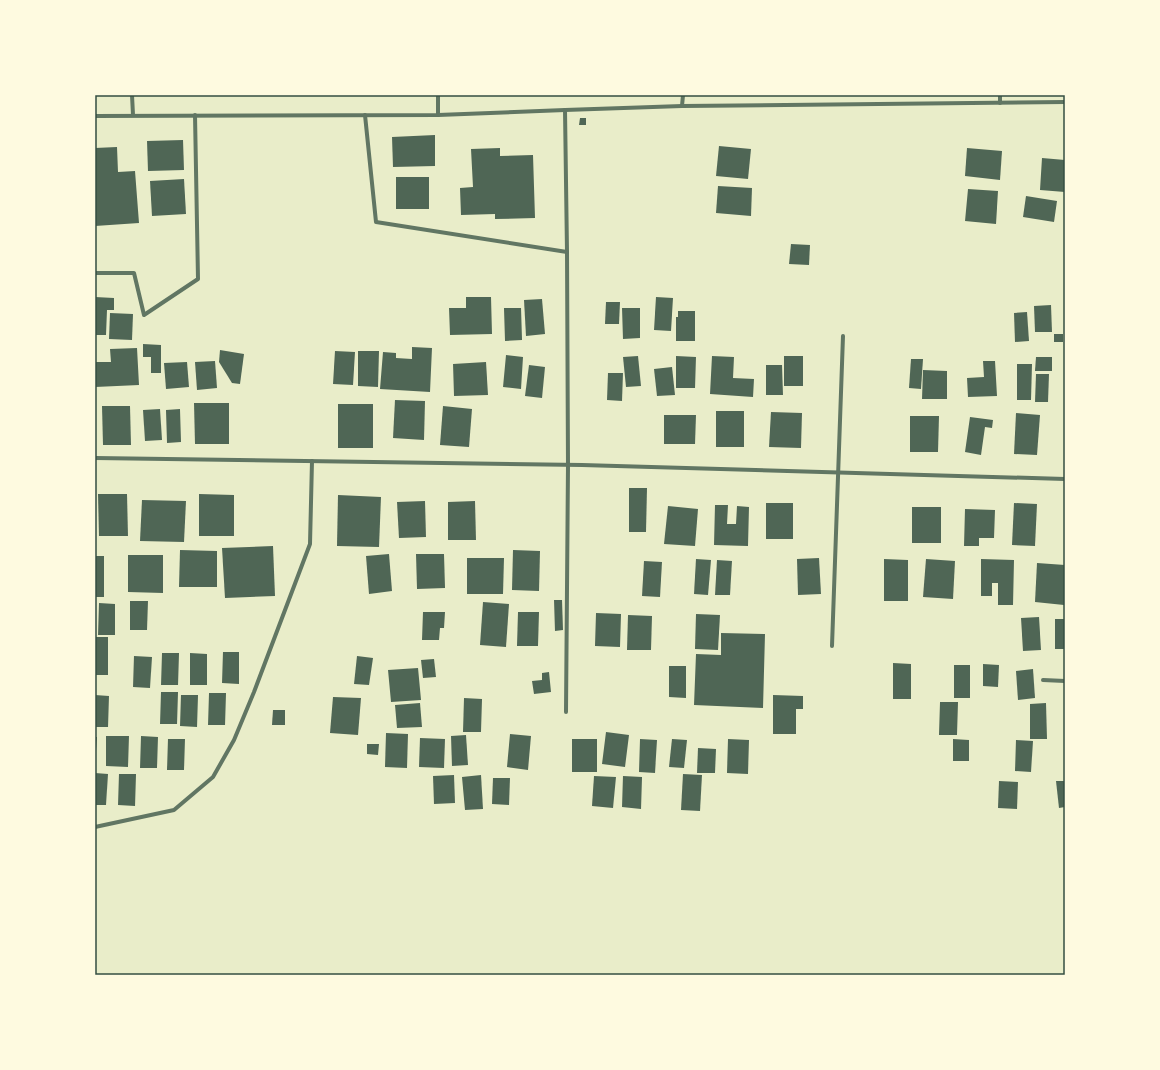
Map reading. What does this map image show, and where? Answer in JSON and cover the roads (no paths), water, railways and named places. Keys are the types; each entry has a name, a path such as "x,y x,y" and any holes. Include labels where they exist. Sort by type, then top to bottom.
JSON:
{"street":[{"path":"132,95 132,115"},
{"path":"438,95 438,115"},
{"path":"682,106 683,95"},
{"path":"1000,95 1000,103"},
{"path":"95,116 438,115 682,106 1065,102"},
{"path":"565,110 568,465 566,712"},
{"path":"95,273 134,273 144,315 198,279 195,115"},
{"path":"365,115 376,222 567,252"},
{"path":"832,646 843,336"},
{"path":"95,458 568,465 1065,480"},
{"path":"95,827 174,810 213,777 234,740 254,692 310,544 312,461"},
{"path":"1043,680 1065,681"}]}
